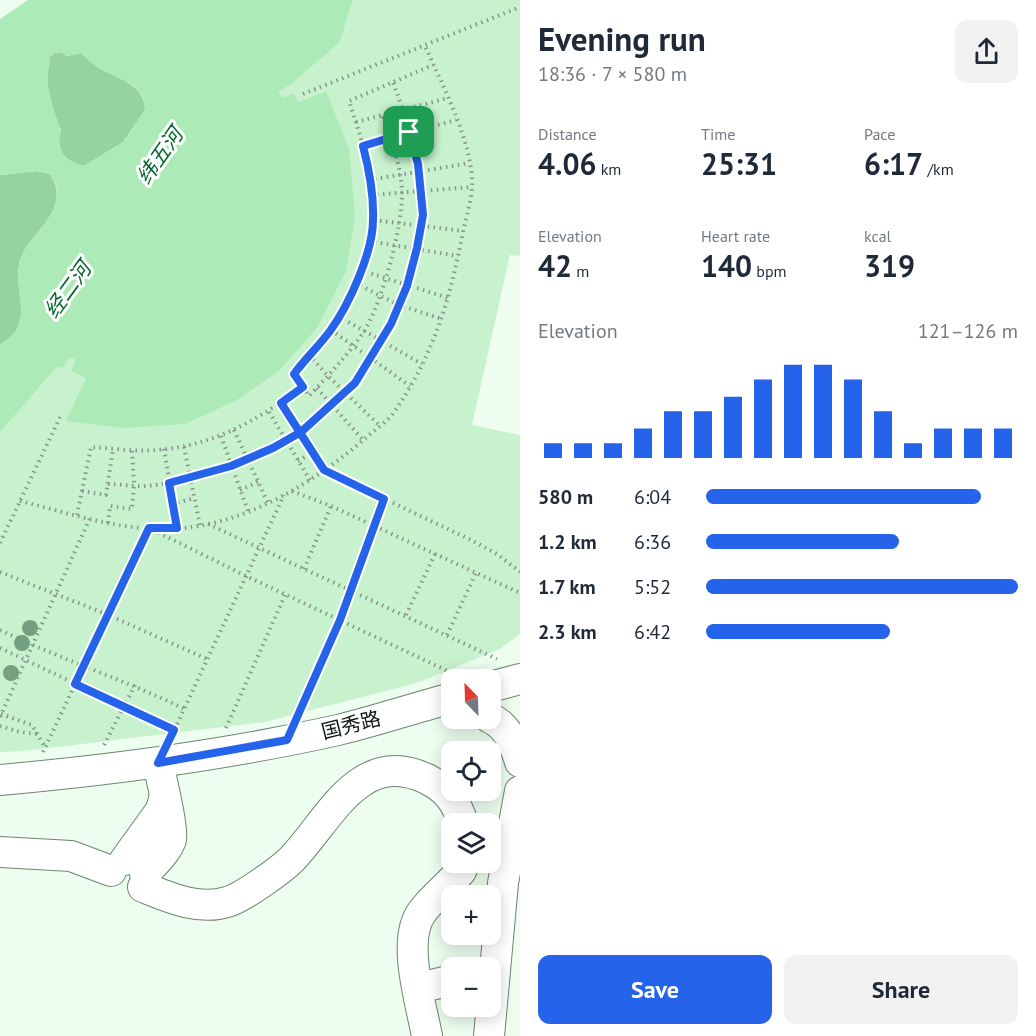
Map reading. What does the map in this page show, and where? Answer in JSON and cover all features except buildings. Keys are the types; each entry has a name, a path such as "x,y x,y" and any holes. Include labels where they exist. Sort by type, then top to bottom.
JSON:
{"street":[{"name":"国秀路","path":"14,778 91,772 158,763 287,740 339,729 418,707 441,695"},
{"path":"418,707 441,706"},
{"path":"501,725 512,739 520,762"},
{"path":"131,873 171,839 173,829 164,799 158,763"},
{"path":"0,852 71,856 131,873 173,899 209,906 238,898 290,861 349,789 366,778 405,770 448,792 460,813"},
{"path":"495,957 503,883 520,791"},
{"path":"427,1036 412,946 414,929 421,913 459,873"},
{"path":"419,988 441,983"},
{"path":"489,1036 490,1017"}],"path":[{"path":"303,94 520,7"},
{"path":"20,501 108,523 149,528 177,528 218,523 268,503 310,480 393,414 422,364 442,319 472,187 469,163 456,120 425,46"},
{"path":"382,115 390,138 402,192 393,245 379,295 364,330 309,396 294,374 331,330 339,316 360,270 374,220 363,146 349,101 434,65"},
{"path":"108,484 169,483 248,460 301,432 355,383 381,342 407,286 423,215 419,170 393,82"},
{"path":"356,122 448,98"},
{"path":"363,146 456,120"},
{"path":"369,180 399,173 469,163"},
{"path":"371,195 472,187"},
{"path":"374,220 463,231"},
{"path":"369,241 458,256"},
{"path":"360,270 448,298"},
{"path":"355,283 399,305 442,319"},
{"path":"339,316 422,364"},
{"path":"331,330 410,386"},
{"path":"309,355 380,426"},
{"path":"77,515 91,447 164,449 184,447 234,430 268,412 303,387"},
{"path":"317,388 363,440"},
{"path":"281,403 324,470 497,554 520,572"},
{"path":"268,412 310,480"},
{"path":"0,543 62,413"},
{"path":"234,430 268,503"},
{"path":"221,436 248,511"},
{"path":"184,447 200,525"},
{"path":"82,491 106,495 113,448"},
{"path":"108,523 110,506 132,509 134,485 132,449"},
{"path":"164,449 177,528"},
{"path":"298,461 313,452"},
{"path":"240,490 258,482"},
{"path":"292,490 332,506 520,593"},
{"path":"158,763 284,494"},
{"path":"172,504 195,498"},
{"path":"287,740 340,620 384,499"},
{"path":"304,569 332,506"},
{"path":"52,750 45,747 32,726 1,715 90,518"},
{"path":"207,524 447,635 503,675"},
{"path":"149,528 340,620 441,679"},
{"path":"14,778 45,747 106,614 149,528"},
{"path":"406,615 435,554"},
{"path":"0,572 106,614 207,659"},
{"path":"447,635 476,573"},
{"path":"215,753 285,594"},
{"path":"0,630 83,668 135,685 185,709"},
{"path":"0,648 174,730"},
{"path":"91,772 135,685"},
{"path":"0,726 37,734"}],"shaded area":[{"path":"353,0 520,0 520,256 510,255 472,425 520,435 520,634 500,649 451,669 441,669 441,673 417,683 265,722 0,752 0,432 58,366 69,356 76,360 326,91 298,102 282,98 279,90 340,42"},
{"path":"61,52 66,56 81,53 99,68 129,83 144,101 145,110 123,142 84,166 66,158 60,149 61,130 51,101 47,78 49,58 54,53"},
{"path":"37,171 50,174 56,188 56,200 52,212 23,254 18,277 21,318 11,337 0,345 0,175"}],"water":[{"path":"28,0 353,0 340,42 290,85 279,91 282,98 294,93 298,102 326,91 349,149 355,216 346,271 317,328 279,371 237,400 185,424 123,428 66,421 86,378 71,371 76,360 69,357 63,368 58,366 0,432 0,345 11,337 21,318 19,265 29,243 53,212 57,200 56,188 50,174 37,171 0,175 0,19","holes":["61,52 66,56 81,53 97,67 130,83 141,94 144,101 145,110 123,142 84,166 66,158 60,149 61,130 49,93 47,78 49,58 54,53"]}],"route":[{"path":"409,132 363,146 368,167 374,220 367,250 353,290 331,330 294,374 303,387 281,403 301,432 324,470 384,499 340,620 287,740 158,763 174,730 75,684 106,614 149,528 177,528 169,483 242,463 301,432 355,383 391,324 407,286 423,215 418,164 409,132"}],"water label":[{"name":"纬五河","path":"160,156"},
{"name":"经二河","path":"68,290"}]}
